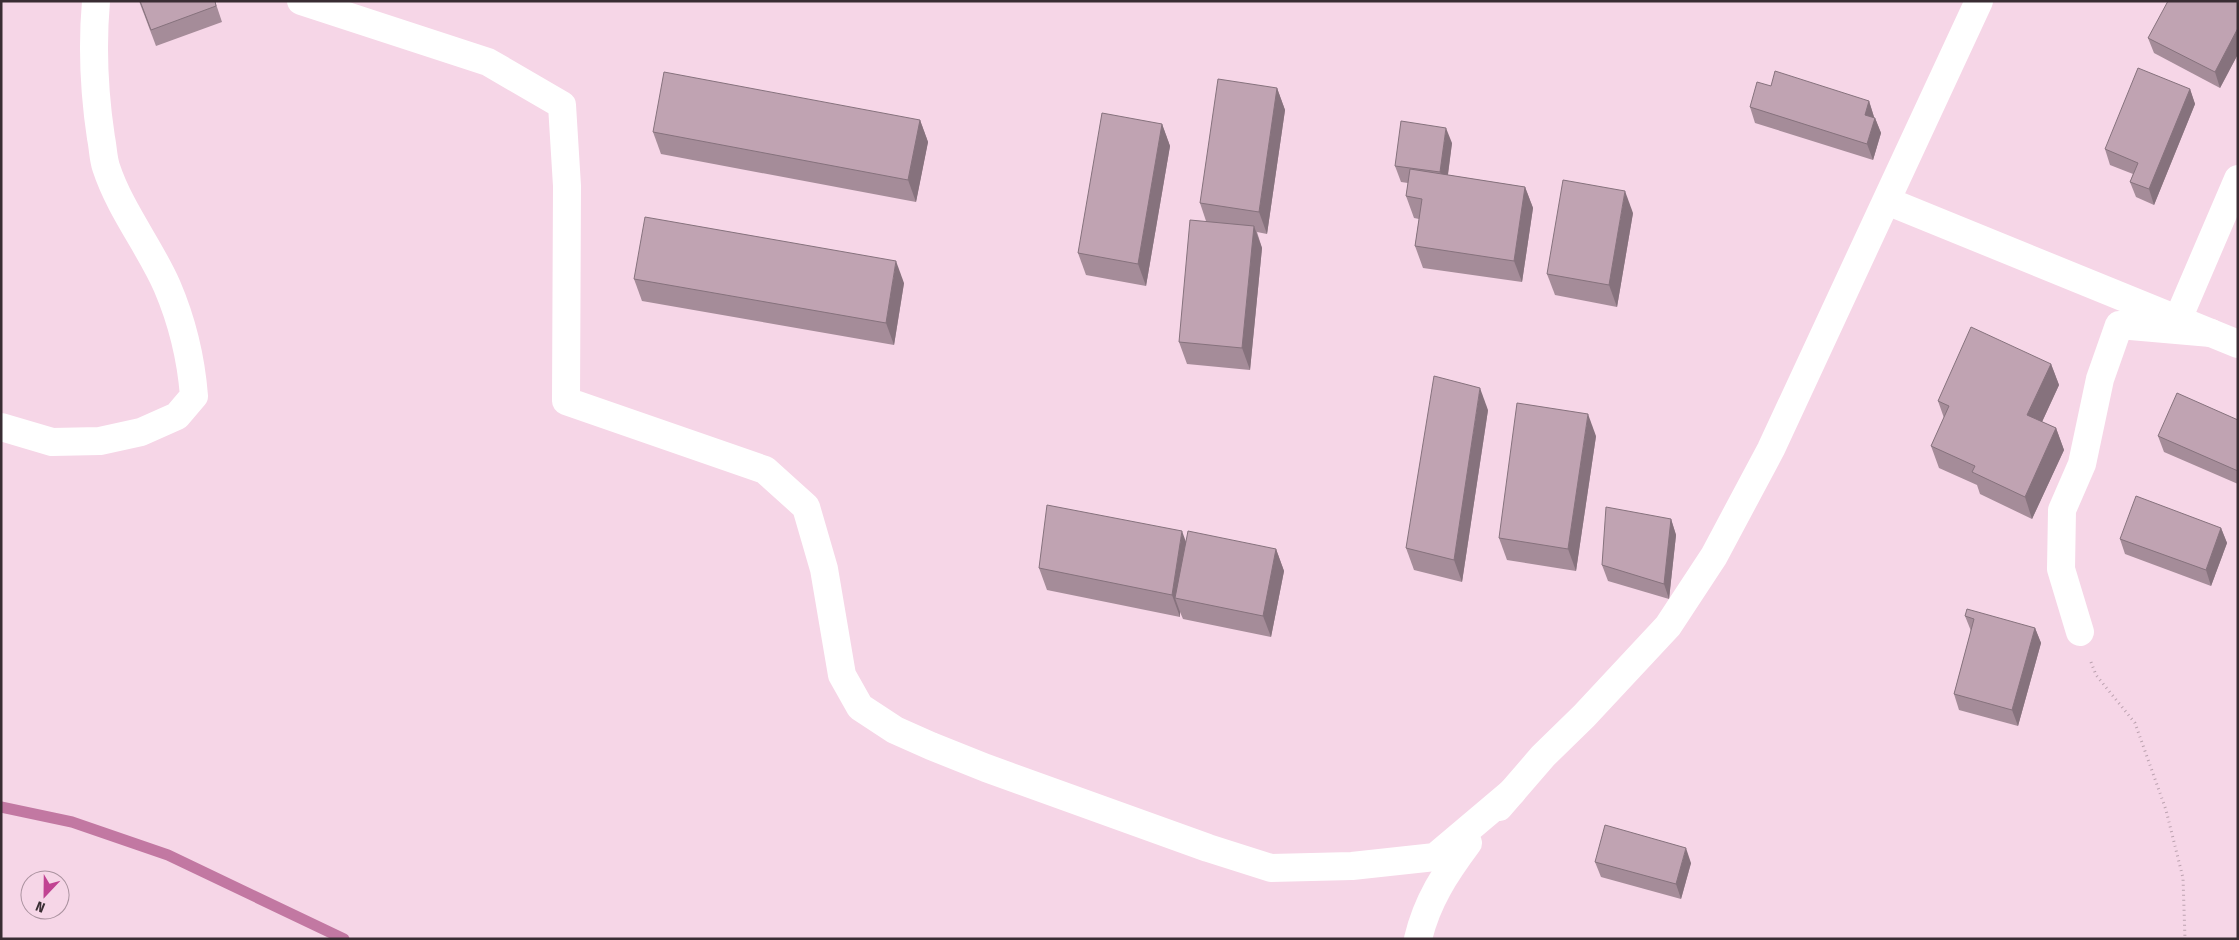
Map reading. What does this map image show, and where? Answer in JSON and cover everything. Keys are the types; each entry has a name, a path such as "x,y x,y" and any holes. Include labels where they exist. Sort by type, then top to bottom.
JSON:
{"street":[{"path":"1,427 52,442 100,440 142,432 177,416 194,396 192,370 182,324 167,284 134,228 106,167 95,101 94,33 96,1"},
{"path":"301,1 488,62 562,105 567,186 566,401 765,470 806,508 824,569 842,675 860,707 888,726 986,768 1208,848 1271,868 1352,866 1435,857 1512,792"},
{"path":"1420,930 1442,878 1468,842 1543,756 1591,710 1668,626 1714,556 1771,450 1979,1"},
{"path":"2178,319 2238,179"},
{"path":"1887,201 2238,344"},
{"path":"2080,632 2061,569 2062,510 2082,464 2100,379 2119,325 2211,333"}],"path":[{"path":"2080,632 2096,675 2136,723 2166,810 2183,878 2185,939"}],"building":[{"path":"140,1 215,1 216,6 151,30"},
{"path":"2168,1 2238,1 2238,28 2215,72 2148,38"},
{"path":"2138,68 2190,89 2149,189 2130,182 2138,163 2105,149"},
{"path":"1775,71 1869,101 1865,115 1875,118 1867,144 1750,107 1757,82 1771,86"},
{"path":"664,72 920,120 908,180 653,132"},
{"path":"1218,79 1277,88 1259,212 1200,203"},
{"path":"1102,113 1162,124 1138,264 1078,253"},
{"path":"1401,121 1446,128 1440,172 1395,166"},
{"path":"1410,169 1525,187 1514,261 1415,246 1422,199 1406,196"},
{"path":"1563,180 1625,191 1609,285 1547,274"},
{"path":"645,217 896,261 886,323 634,279"},
{"path":"1190,220 1254,226 1242,348 1179,342"},
{"path":"1971,327 2051,364 2027,415 2056,428 2025,497 1972,472 1975,466 1931,446 1949,406 1938,401"},
{"path":"1434,376 1480,388 1454,560 1406,548"},
{"path":"2177,393 2238,420 2238,471 2158,436"},
{"path":"1517,403 1588,414 1568,549 1499,538"},
{"path":"2136,496 2221,528 2206,570 2120,539"},
{"path":"1047,505 1182,531 1172,595 1039,568"},
{"path":"1606,507 1671,519 1664,584 1602,565"},
{"path":"1188,531 1276,549 1263,616 1175,598"},
{"path":"1967,609 2035,628 2012,710 1954,694 1974,619 1965,616"},
{"path":"1605,825 1686,848 1676,884 1595,862"}],"waterway":[{"path":"1,807 72,822 168,855 344,939"}]}
